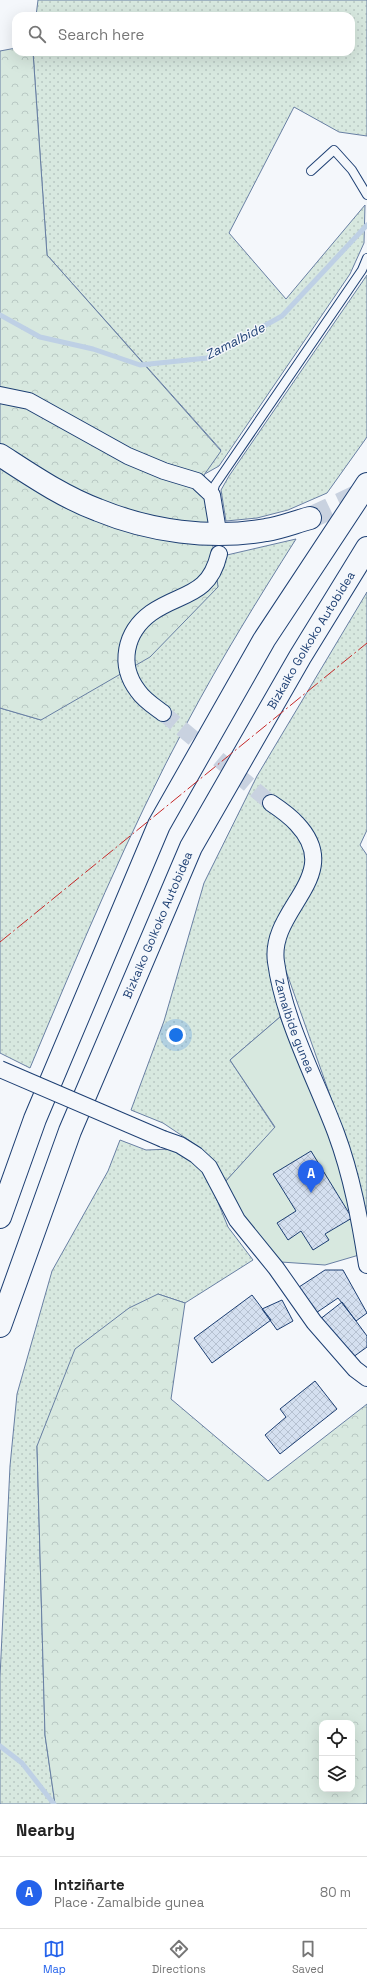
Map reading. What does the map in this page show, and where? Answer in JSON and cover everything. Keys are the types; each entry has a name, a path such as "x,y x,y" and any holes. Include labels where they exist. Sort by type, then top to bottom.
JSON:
{"main road":[{"path":"0,456 70,497 91,507 129,520 159,528 225,534 265,530 310,518"},
{"path":"0,1217 35,1119 159,825 264,640 367,484"},
{"name":"Bizkaiko Golkoko Autobidea","path":"0,1326 70,1131 191,847 300,657 367,548"}],"street":[{"path":"0,395 29,401 128,456 164,471 197,481 212,495 217,525"},
{"path":"163,713 138,692 131,680 126,663 127,648 131,636 140,622 151,613 198,590 216,568 219,554"},
{"name":"Zamalbide gunea","path":"271,803 297,824 305,836 311,850 313,864 311,877 282,924 276,944 276,961 280,984 299,1043 337,1134 348,1169 357,1206 367,1265"},
{"path":"0,1069 163,1139 180,1144 196,1155 209,1167 237,1220 276,1268 314,1322 355,1369 367,1378"}],"lane":[{"path":"311,171 334,150 352,170 367,195"},
{"path":"212,495 215,485 362,270 367,258"}],"green space":[{"path":"38,0 367,0 367,136 339,132 294,107 229,233 286,299 365,205 364,243 350,274 219,466 203,475 221,450 47,255 33,56 355,56 355,12 36,12"},
{"path":"12,49 12,56 33,56 47,255 221,451 204,475 218,587 150,657 41,720 0,708 0,51"},
{"path":"367,275 367,437 327,493 288,510 257,518 226,521 221,490 229,476"},
{"path":"296,539 227,652 166,763 105,893 30,1068 0,1053 0,708 41,720 214,558"},
{"path":"367,592 367,830 360,845 367,855 367,1215 337,1115 285,968 280,1017 230,1060 275,1128 225,1182 199,1147 163,1123 131,1110 164,1021 204,883 257,776"},
{"path":"280,1017 324,1121 348,1190 359,1255 325,1265 281,1262 234,1207 225,1182 275,1127 230,1060"},
{"path":"120,1140 146,1150 172,1149 191,1159 206,1173 228,1227 253,1260 185,1303 158,1294 37,1446 45,1735 55,1804 0,1804 0,1677 10,1466 17,1394 52,1271 108,1171"},
{"path":"158,1294 185,1303 171,1399 268,1481 367,1404 367,1804 55,1804 45,1735 37,1446 75,1349 129,1308"}],"building":[{"path":"311,1151 352,1218 325,1234 329,1240 313,1250 301,1231 288,1240 277,1223 296,1211 273,1174"},
{"path":"325,1270 343,1270 367,1313 356,1321 338,1298 313,1315 296,1289"},
{"path":"252,1295 271,1320 212,1363 194,1338"},
{"path":"282,1300 293,1321 277,1330 262,1309"},
{"path":"342,1302 367,1336 367,1347 349,1360 319,1320"},
{"path":"315,1381 337,1409 280,1454 265,1435 286,1417 280,1409"}],"waterway":[{"name":"Zamalbide","path":"0,315 40,337 93,349 140,365 207,358 282,316 367,225"},
{"path":"0,1746 22,1763 54,1804"}],"tunnel":[{"path":"310,518 367,491"},
{"path":"163,713 271,803"}],"power":[{"path":"0,942 367,643"}],"place":[{"name":"Intziñarte","path":"311,1193"}]}
